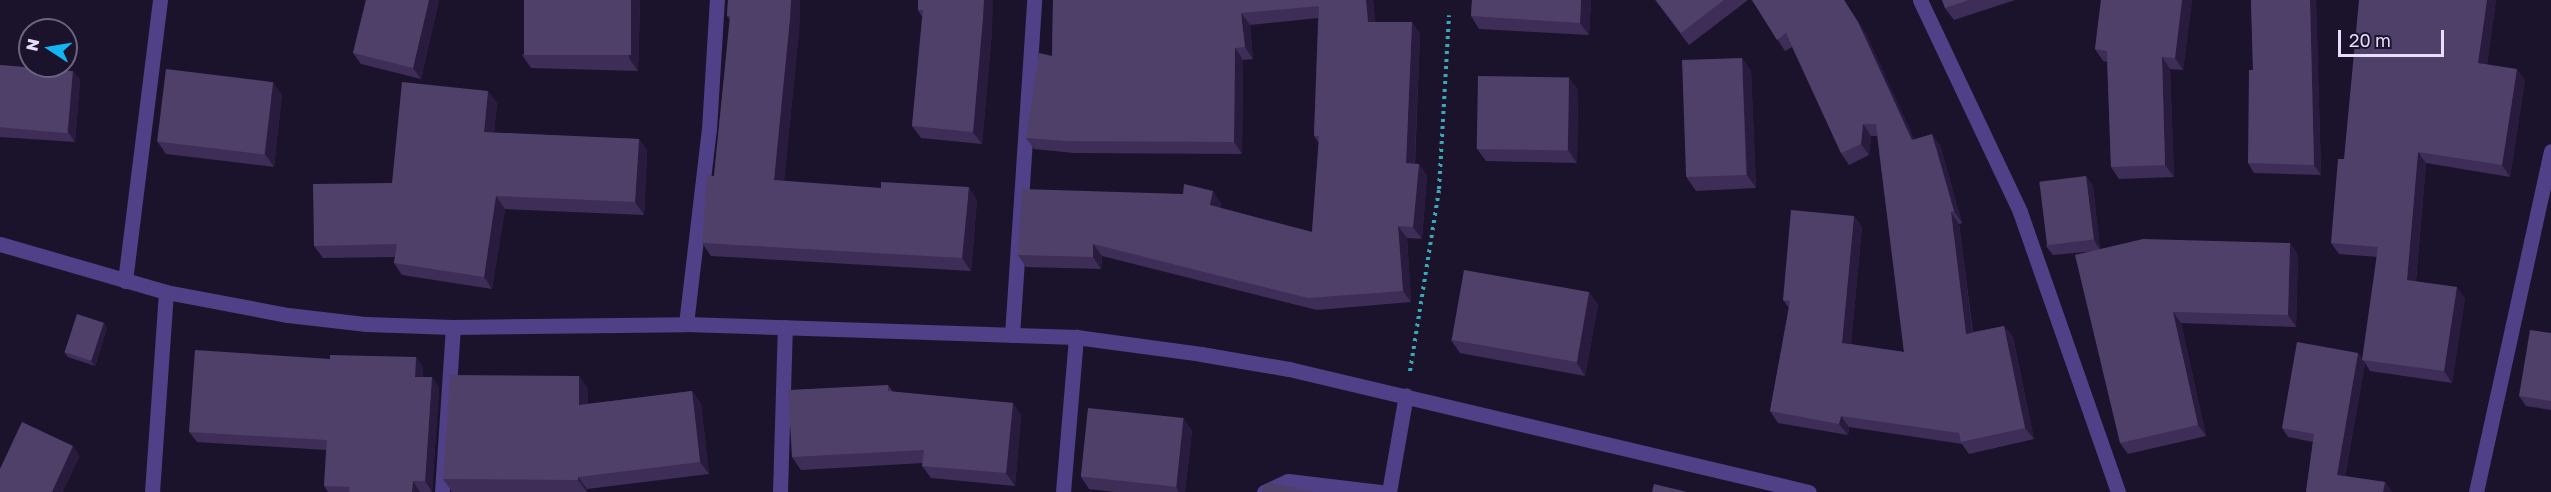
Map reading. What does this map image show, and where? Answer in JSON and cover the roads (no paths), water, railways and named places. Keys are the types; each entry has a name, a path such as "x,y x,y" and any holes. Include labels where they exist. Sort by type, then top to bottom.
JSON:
{"street":[{"path":"125,281 160,0"},
{"path":"686,324 709,129 717,0"},
{"path":"1012,335 1034,0"},
{"path":"1920,0 2020,212 2118,492"},
{"path":"2476,492 2551,151"},
{"path":"0,244 166,292 288,315 453,327 686,324 1076,337 1289,369 1809,492"},
{"path":"152,492 166,292"},
{"path":"442,492 453,327"},
{"path":"780,492 785,327"},
{"path":"1063,492 1076,337"},
{"path":"1389,492 1406,395"},
{"path":"1264,492 1288,481 1380,492"}]}
